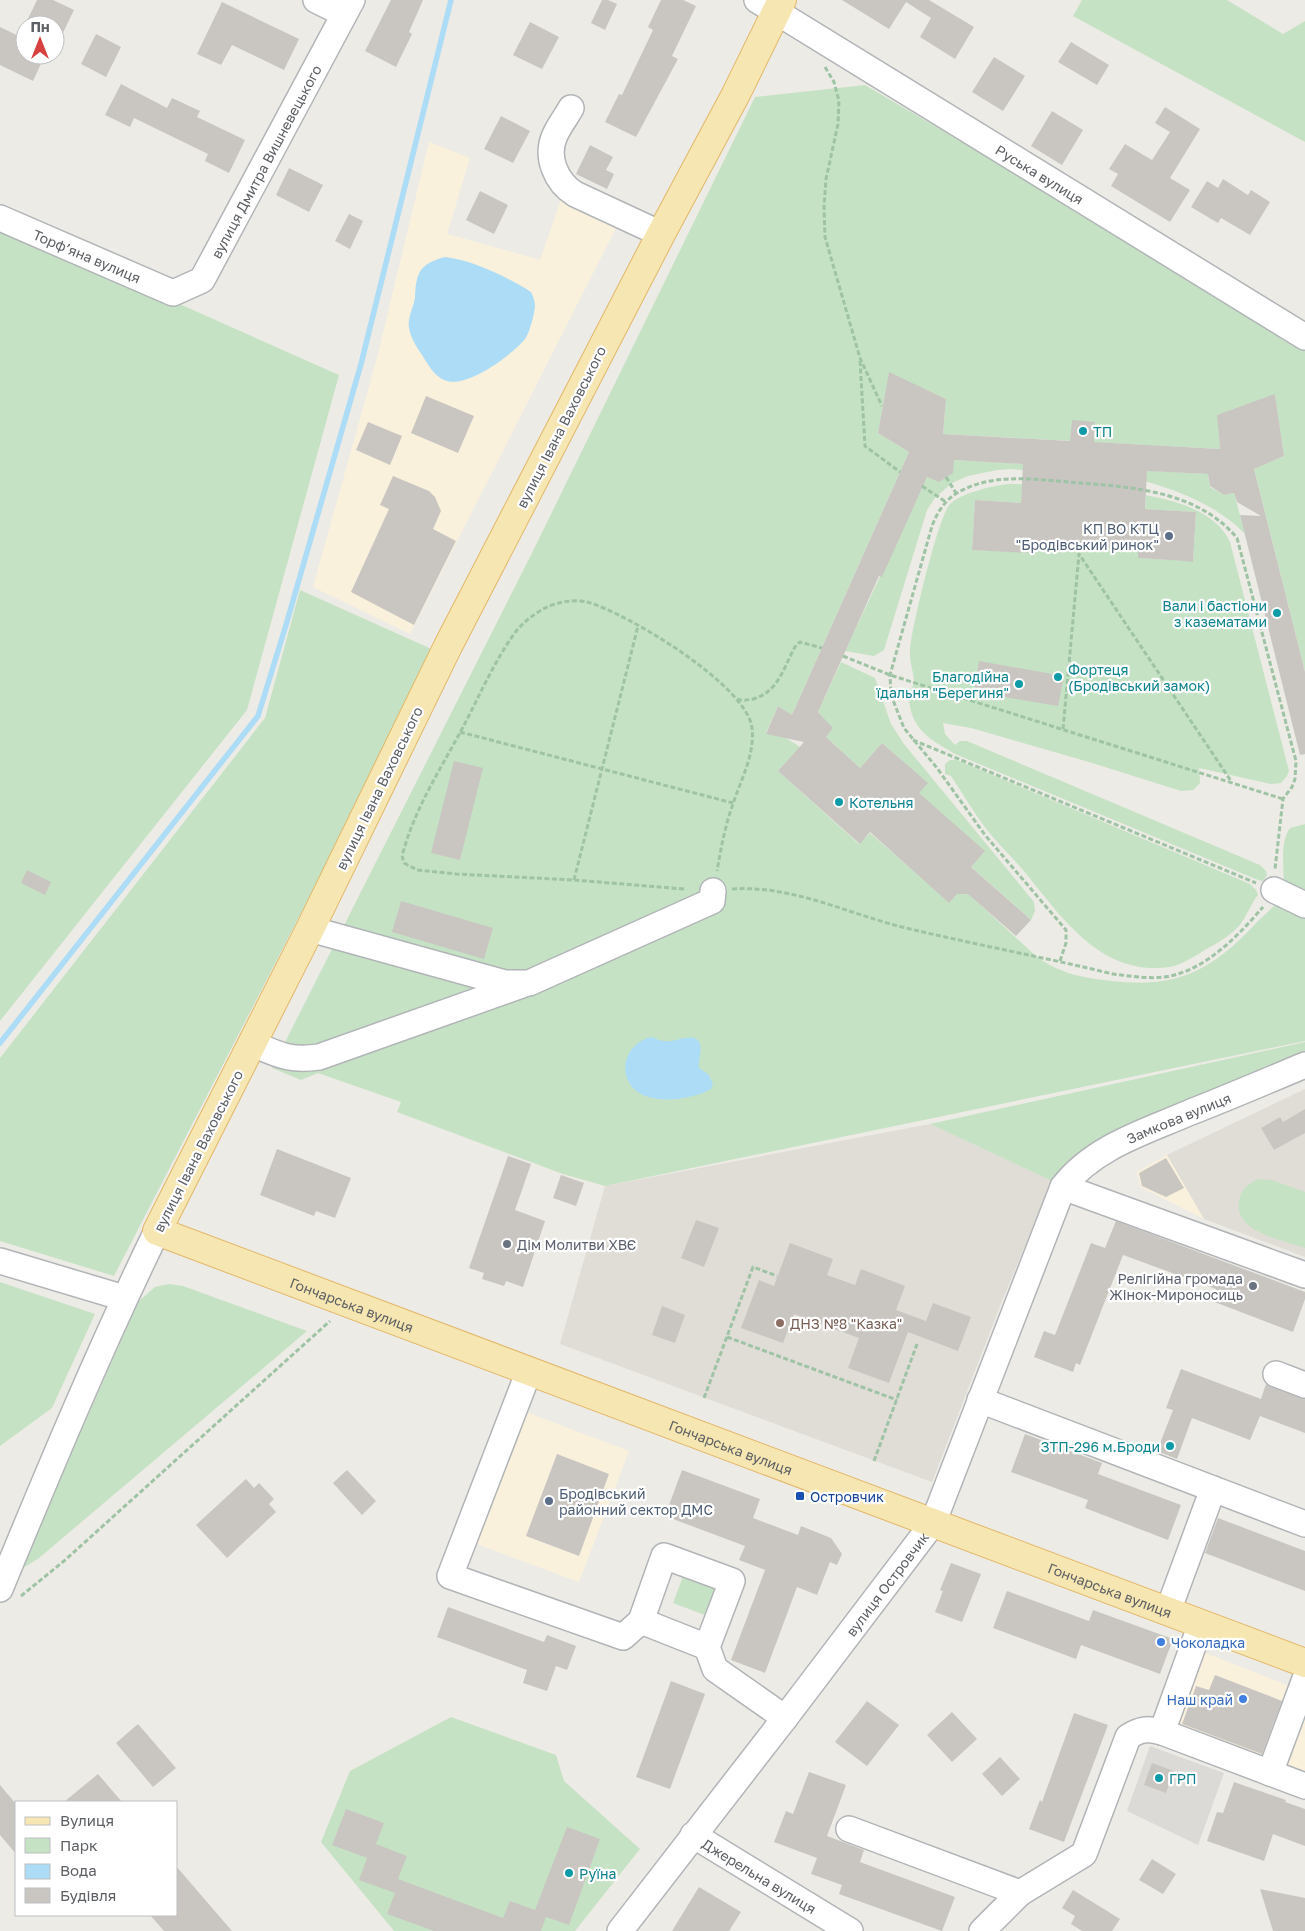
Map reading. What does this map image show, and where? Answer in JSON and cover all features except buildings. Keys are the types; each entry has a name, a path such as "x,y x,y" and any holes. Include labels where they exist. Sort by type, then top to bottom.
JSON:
{"main road":[{"name":"вулиця Івана Ваховського","path":"157,1231 253,1044 448,646 661,234 736,94 772,4"},
{"name":"Гончарська вулиця","path":"157,1231 1305,1663"}],"street":[{"name":"вулиця Дмитра Вишневецького","path":"173,293 202,280 348,7 316,0"},
{"name":"Руська вулиця","path":"772,4 881,77 1305,336"},
{"path":"571,108 555,136 552,146 553,163 560,181 575,194 661,234"},
{"name":"Торфʼяна вулиця","path":"0,218 173,293"},
{"path":"1274,890 1305,905"},
{"path":"253,1044 279,1055 300,1059 319,1057 529,983 712,901 714,891"},
{"path":"310,929 505,983 529,983"},
{"name":"Замкова вулиця","path":"1063,1187 1080,1167 1109,1149 1140,1134 1305,1065"},
{"path":"1063,1187 1305,1275"},
{"name":"вулиця Островчик","path":"620,1931 933,1523 1063,1187"},
{"name":"вулиця Івана Ваховського","path":"7,1596 70,1421 124,1298 157,1231"},
{"path":"0,1261 124,1298"},
{"path":"529,1371 450,1576 623,1637 641,1621 664,1556 732,1581 707,1647 715,1669 785,1718"},
{"path":"1276,1374 1305,1385"},
{"path":"980,1400 1305,1524"},
{"path":"1168,1611 1213,1489"},
{"path":"641,1621 707,1647"},
{"path":"1162,1732 1202,1624"},
{"path":"1270,1773 1305,1679"},
{"path":"982,1931 1020,1892 1084,1854 1128,1736 1145,1729 1162,1732 1305,1786"},
{"path":"849,1829 1020,1892"},
{"name":"Джерельна вулиця","path":"693,1835 850,1931"}],"path":[{"path":"824,65 834,82 839,101 838,124 826,179 824,206 825,236 860,358 882,406"},
{"path":"860,358 865,446 900,472"},
{"path":"946,477 956,493"},
{"path":"714,891 723,839 753,741 750,720 736,699 724,686 660,637 606,609 587,602 578,601 552,605 530,617 513,636 460,732 416,818 403,851 404,863 417,870 714,891 764,889 797,895 900,926 1113,974 1138,977 1164,977 1180,972 1223,949 1245,929 1264,906 1274,890 1277,841 1283,798 1292,787 1295,779 1296,761 1237,538 1226,525 1210,513 1157,492 1138,488 1015,478 989,482 956,493 940,508 932,526 890,675 891,695 898,716 913,740 937,768 985,835 1066,930 1066,943 1060,961"},
{"path":"922,486 946,502"},
{"path":"1063,729 1079,554 1231,782"},
{"path":"574,880 638,626"},
{"path":"736,699 742,701 754,698 766,694 773,688 791,653 800,642 822,648"},
{"path":"843,656 890,675 1283,798"},
{"path":"460,732 733,803"},
{"path":"913,740 1274,890"},
{"path":"704,1398 753,1267 777,1276"},
{"path":"7,1596 64,1561 350,1303"},
{"path":"726,1337 896,1400"},
{"path":"874,1461 917,1344"}],"shaded area":[{"path":"429,142 470,158 447,234 540,260 561,200 618,224 410,634 313,587 377,358"},
{"path":"1305,1089 1305,1257 1204,1219 1167,1155"},
{"name":"ДНЗ №8 \"Казка\"","path":"930,1124 1052,1181 1002,1301 932,1482 560,1344 605,1186"},
{"path":"1167,1155 1204,1219 1141,1187 1137,1172"},
{"path":"523,1411 629,1451 579,1582 474,1543"},
{"path":"1200,1651 1305,1692 1305,1776 1171,1726"},
{"path":"1150,1746 1224,1773 1198,1845 1127,1811"}],"green space":[{"path":"1082,0 1227,0 1283,34 1305,21 1305,142 1073,16"},
{"path":"865,85 1305,344 1305,672 1254,469 1284,456 1275,395 1218,415 1220,449 943,434 946,399 889,373 878,433 909,452 792,715 778,706 766,733 786,738 800,747 778,771 859,844 870,833 949,902 962,888 1037,957 1069,973 1104,980 1152,982 1172,979 1190,973 1225,953 1278,901 1282,894 1283,886 1283,857 1286,837 1290,828 1305,824 1305,1041 605,1186 563,1174 397,1112 401,1102 318,1073 301,1080 272,1068 532,553 755,97"},
{"path":"0,224 339,375 247,710 0,1021"},
{"path":"954,460 1208,474 1210,487 1224,495 1234,493 1245,534 1223,515 1198,501 1144,481 1011,469 968,476 952,483 935,498 927,510 884,650 874,656 845,651 927,477 939,481"},
{"path":"1001,485 1053,486 1141,494 1185,505 1204,514 1219,526 1230,542 1289,771 1281,783 1271,784 1199,768 1200,783 1193,790 1181,791 971,728 943,723 945,734 955,745 960,741 967,741 1260,865 1267,875 1263,881 955,754 931,739 916,724 909,701 914,681 910,651 932,551 945,513 950,504 961,497","holes":["1022,490 1146,497 1145,509 1196,512 1193,561 1138,558 1138,550 1028,544 1028,552 972,550 975,500 1021,503"]},
{"path":"300,590 436,651 114,1276 0,1241 0,1058 265,718"},
{"path":"841,662 875,678 891,724 904,744 1034,902 1035,911 1031,920 905,808 927,783 882,743 860,768 826,737 832,728 818,712"},
{"path":"950,760 957,760 1250,884 1258,895 1244,919 1234,931 1186,961 1170,967 1145,968 1123,963 1103,953 1068,924 991,835 951,776 945,774 945,764"},
{"path":"1305,1042 1305,1054 1073,1159 1052,1181 930,1124"},
{"path":"1259,1179 1272,1180 1305,1192 1305,1248 1262,1233 1251,1227 1244,1220 1239,1212 1240,1197 1246,1187"},
{"path":"0,1282 95,1314 52,1408 0,1446"},
{"path":"169,1284 183,1286 307,1331 39,1558 20,1570 138,1302 155,1287"},
{"path":"685,1571 722,1585 710,1617 673,1603"},
{"path":"451,1717 556,1755 564,1781 640,1849 575,1931 394,1931 321,1842 350,1771"}],"water":[{"path":"445,257 490,270 531,292 535,304 529,332 519,346 488,369 475,376 453,382 440,378 431,369 414,343 409,325 418,276 424,266"},
{"path":"652,1037 666,1041 687,1038 698,1040 700,1044 699,1068 708,1074 713,1083 711,1089 693,1096 660,1099 640,1094 633,1088 628,1081 625,1065 631,1050 637,1044"}],"waterway":[{"path":"0,1043 258,716 361,364 451,0"}],"place":[{"name":"ТП","path":"1083,431"},
{"name":"КП ВО КТЦ \"Бродівський ринок\"","path":"1169,536"},
{"name":"Вали і бастіони з казематами","path":"1277,613"},
{"name":"Фортеця (Бродівський замок)","path":"1058,677"},
{"name":"Благодійна їдальня \"Берегиня\"","path":"1019,684"},
{"name":"Котельня","path":"839,802"},
{"name":"Дім Молитви ХВЄ","path":"507,1244"},
{"name":"Релігійна громада Жінок-Мироносиць","path":"1253,1286"},
{"name":"ДНЗ №8 \"Казка\"","path":"780,1323"},
{"name":"ЗТП-296 м.Броди","path":"1170,1446"},
{"name":"Островчик","path":"800,1496"},
{"name":"Бродівський районний сектор ДМС","path":"549,1501"},
{"name":"Чоколадка","path":"1161,1642"},
{"name":"Наш край","path":"1243,1699"},
{"name":"ГРП","path":"1159,1778"},
{"name":"Руїна","path":"569,1873"}]}
